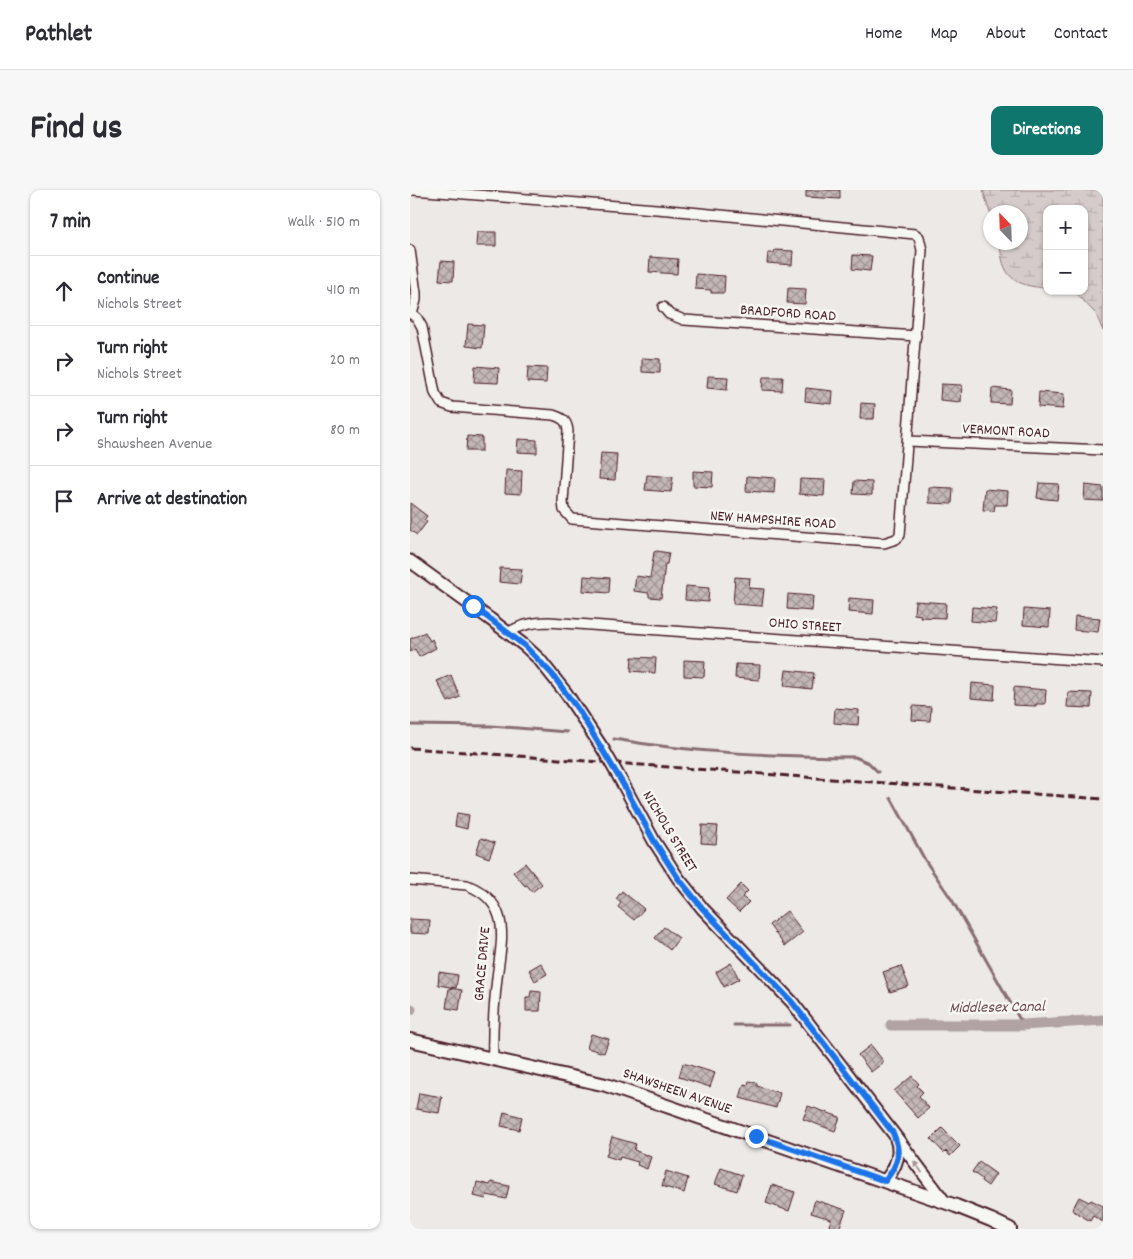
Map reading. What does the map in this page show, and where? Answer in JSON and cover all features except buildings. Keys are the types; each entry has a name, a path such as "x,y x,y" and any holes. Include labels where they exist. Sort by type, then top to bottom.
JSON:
{"main road":[{"name":"SHAWSHEEN AVENUE","path":"410,1040 606,1085 944,1202 1010,1229"}],"street":[{"name":"NEW HAMPSHIRE ROAD","path":"411,313 417,318 422,327 435,393 441,403 452,408 553,415 564,420 568,425 568,431 564,510 568,515 577,520 874,542 890,542 900,535 922,250 919,237 910,232 413,190"},
{"path":"410,250 416,293 416,300 411,313"},
{"name":"BRADFORD ROAD","path":"663,307 669,314 684,320 916,336"},
{"name":"VERMONT ROAD","path":"908,441 1103,450"},
{"name":"NICHOLS STREET","path":"410,561 508,633 539,659 552,674 579,711 603,749 654,841 678,878 703,909 792,1002 944,1202"},
{"name":"OHIO STREET","path":"508,633 518,626 529,623 549,622 1103,662"},
{"name":"GRACE DRIVE","path":"410,880 467,885 488,897 498,911 501,934 492,1023 493,1059"},
{"name":"NICHOLS STREET","path":"885,1181 894,1167 899,1154 893,1133"}],"green space":[{"path":"983,190 1103,190 1103,331 1096,314 1078,295 1088,295 1088,205 1043,205 1043,288 1018,282 1007,271 1001,254 1001,250 1028,250 1028,205 988,205"}],"waterway":[{"path":"410,725 491,726 567,732"},
{"path":"614,739 674,748 734,753 855,757 869,763 878,772"},
{"path":"891,798 925,860 952,900 1023,1025"},
{"name":"Middlesex Canal","path":"891,1025 1023,1025 1103,1020"},
{"name":"Middlesex Canal","path":"734,1025 790,1025"}],"railway":[{"path":"410,748 1103,799"}],"route":[{"path":"473,606 525,646 552,674 579,711 603,749 654,841 678,878 703,909 792,1002 893,1133 899,1154 897,1162 885,1181 756,1136"}]}
